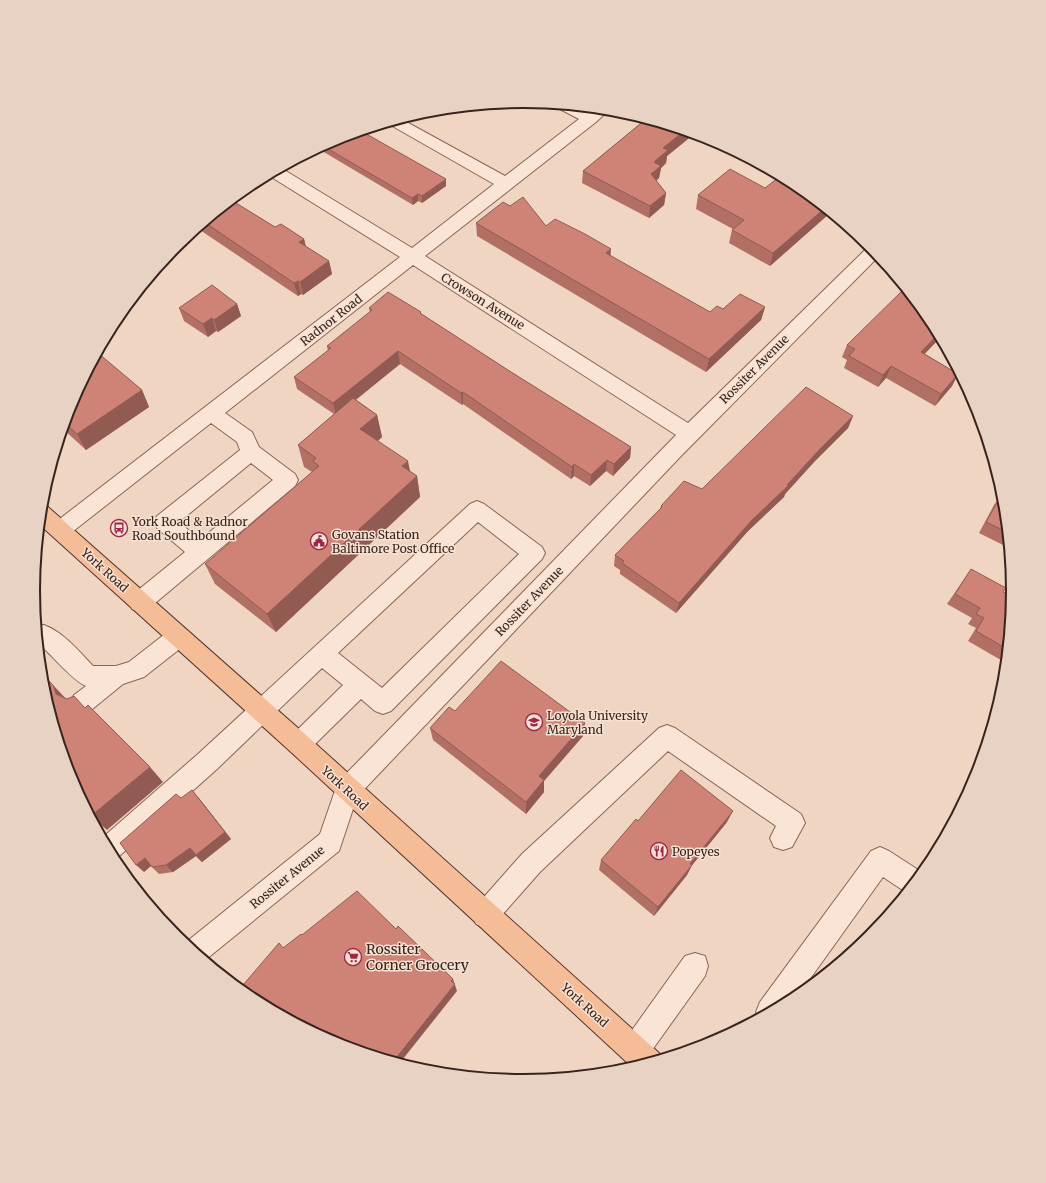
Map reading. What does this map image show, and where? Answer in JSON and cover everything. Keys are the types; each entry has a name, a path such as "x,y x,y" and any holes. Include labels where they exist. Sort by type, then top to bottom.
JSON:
{"main road":[{"name":"York Road","path":"46,517 299,744 347,790 642,1056"}],"street":[{"name":"Radnor Road","path":"60,530 595,115"},
{"path":"400,125 506,184"},
{"name":"Crowson Avenue","path":"279,175 412,256 690,434"},
{"name":"Rossiter Avenue","path":"198,949 330,842 347,790 690,434 870,255"},
{"path":"140,602 288,480 251,452 245,437 212,413"},
{"path":"201,553 164,522 251,452"},
{"path":"112,845 207,762 260,710 477,510 534,554 383,703 321,654"},
{"path":"42,635 44,635 62,650 88,676 116,676 136,670 178,637"},
{"path":"82,703 116,676"},
{"path":"299,744 360,684"},
{"path":"485,915 531,863 667,736 792,823 783,838"},
{"path":"778,1001 880,860 910,880"},
{"path":"642,1056 695,966"}],"building":[{"path":"641,123 680,135 663,148 668,150 654,162 661,166 651,174 666,193 650,206 583,171"},
{"path":"367,134 446,179 422,196 418,194 412,198 329,149"},
{"path":"730,169 765,188 775,180 821,211 773,253 732,230 744,220 698,195"},
{"path":"523,197 546,226 555,219 585,234 611,249 606,253 710,312 717,306 723,309 740,294 765,307 709,359 476,223 503,202 510,206"},
{"path":"236,203 275,227 281,224 304,239 299,242 329,261 300,282 298,281 294,283 209,225"},
{"path":"212,285 237,304 214,320 212,318 203,324 179,308"},
{"path":"388,292 421,312 420,313 511,372 631,447 614,464 607,460 591,475 574,464 572,467 463,392 461,393 398,351 333,403 294,377 331,348 327,346 372,310 369,308"},
{"path":"901,292 925,323 934,338 921,352 952,370 955,377 941,394 891,366 883,375 849,356 855,349 847,345"},
{"path":"102,356 142,390 77,434 69,427 90,378"},
{"path":"806,387 853,416 787,485 789,485 752,520 679,603 622,563 624,561 615,555 662,507 661,506 684,481 702,489"},
{"name":"Govans Station Baltimore Post Office","path":"353,398 377,415 360,429 408,461 402,466 417,476 267,614 205,564 319,466 313,461 316,458 298,445"},
{"path":"998,501 1002,530 986,522"},
{"path":"971,569 1006,588 1003,592 1006,593 1003,647 976,631 984,618 976,614 980,608 955,594"},
{"path":"501,661 585,723 539,776 544,780 526,802 430,728 449,707 455,711"},
{"path":"48,680 53,685 56,694 67,699 74,696 85,708 88,705 150,767 94,813 77,776 66,747 56,717"},
{"name":"Popeyes","path":"681,770 733,811 690,864 692,865 658,907 601,860 636,819 638,821"},
{"path":"192,790 225,832 196,855 190,848 166,865 152,867 145,858 136,865 120,843 176,794 181,798"},
{"path":"357,891 396,929 398,926 453,979 451,981 455,984 397,1058 368,1049 309,1025 281,1010 243,985 279,943 283,948 301,934 302,935"}],"place":[{"name":"York Road & Radnor Road Southbound","path":"119,528"},
{"name":"Govans Station Baltimore Post Office","path":"319,541"},
{"name":"Loyola University Maryland","path":"534,722"},
{"name":"Popeyes","path":"659,851"},
{"name":"Rossiter Corner Grocery","path":"353,957"}]}
